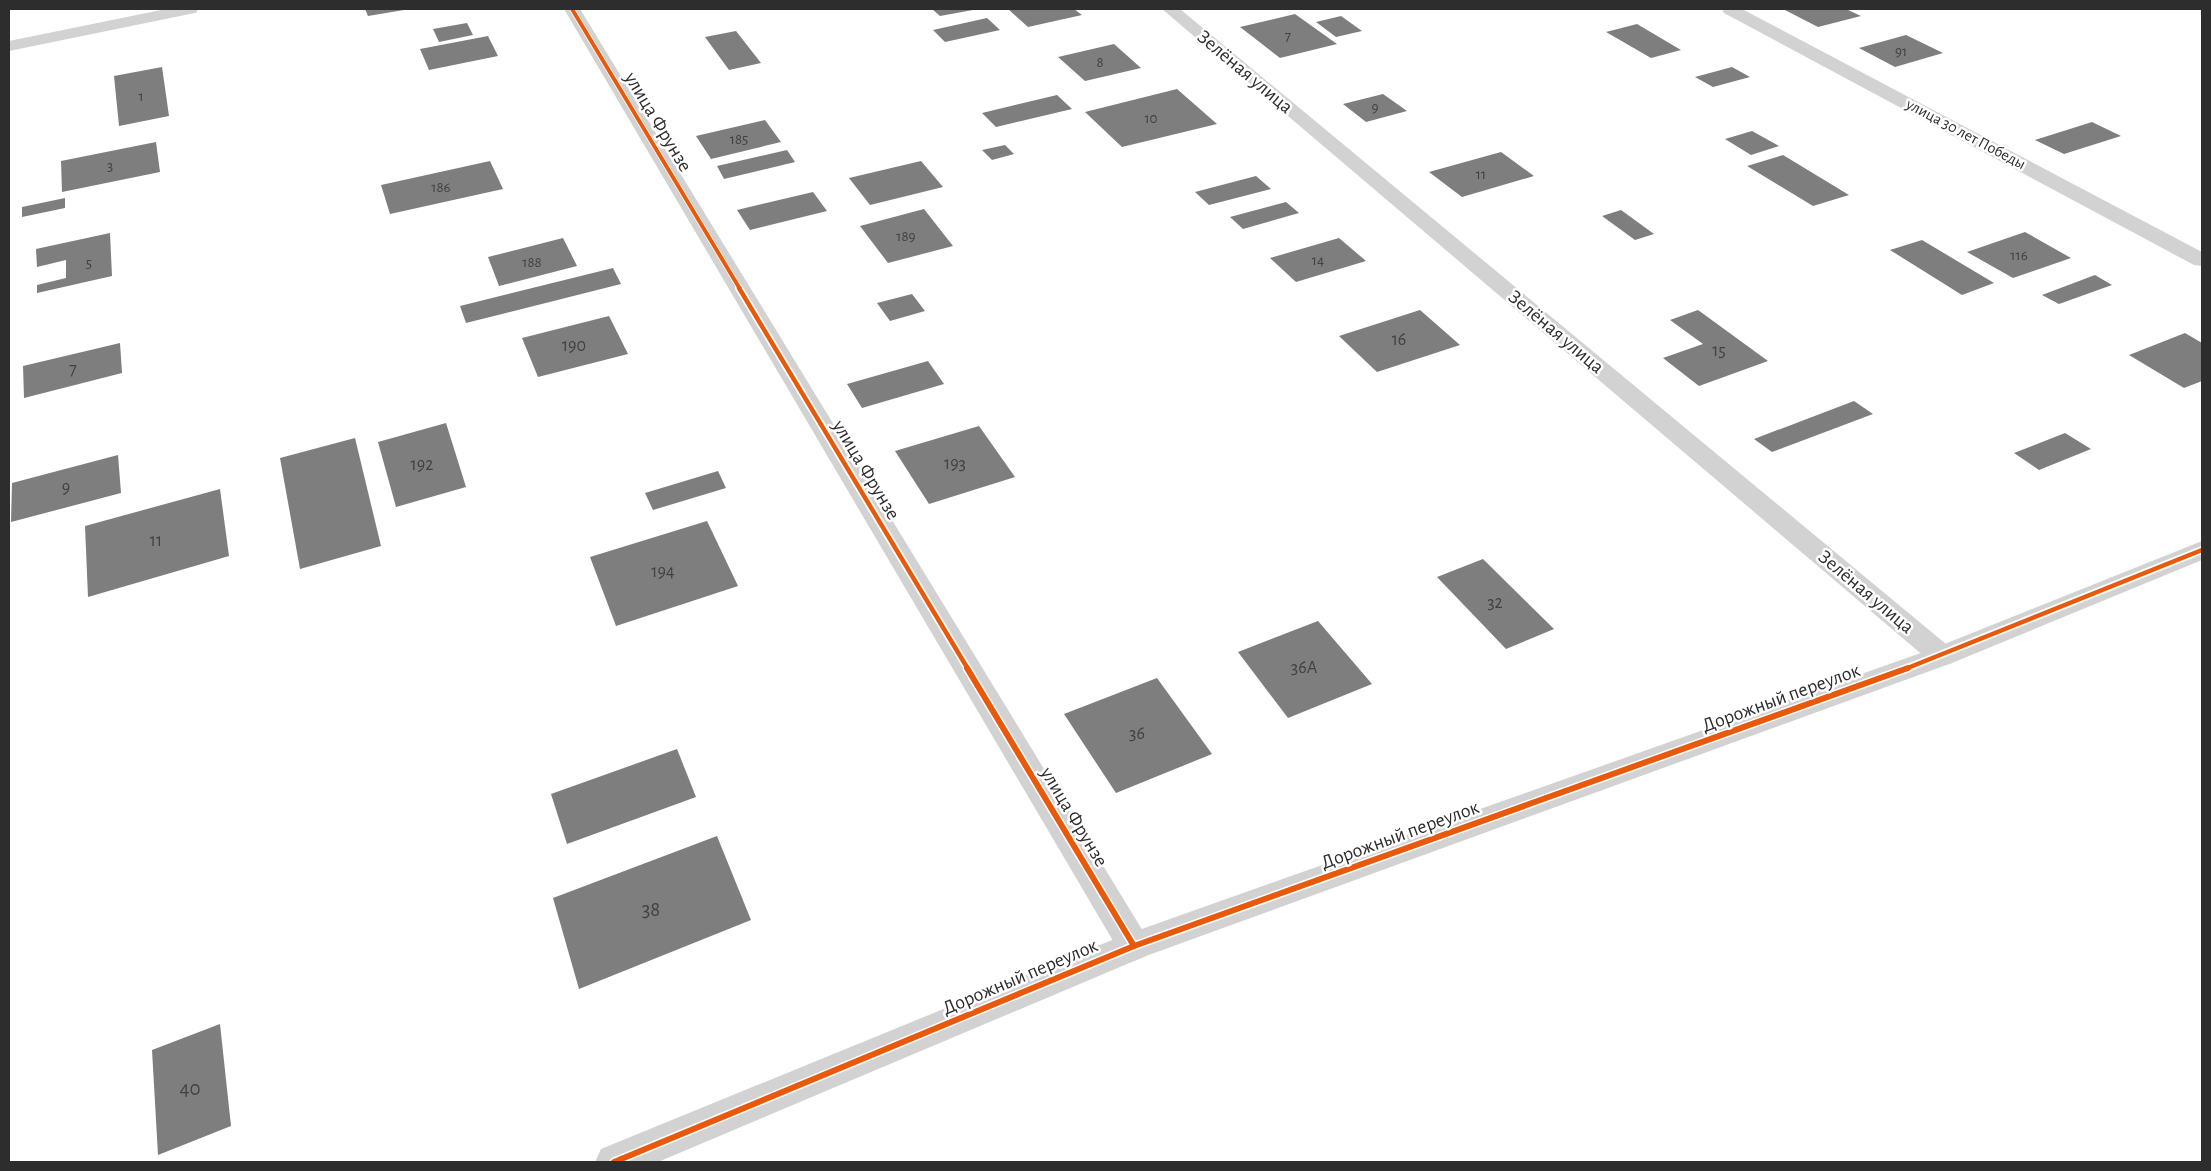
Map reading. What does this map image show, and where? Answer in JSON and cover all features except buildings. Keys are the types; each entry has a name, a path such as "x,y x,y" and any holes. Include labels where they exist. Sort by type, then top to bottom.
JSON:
{"street":[{"path":"9,46 190,9"},
{"name":"улица Фрунзе","path":"572,9 1134,946"},
{"name":"Зелёная улица","path":"1170,9 1942,656"},
{"name":"улица 30 лет Победы","path":"1730,9 2202,260"},
{"name":"Дорожный переулок","path":"614,1162 1134,946 1942,656 2202,550"}],"cycle path":[{"path":"572,9 1134,946"},
{"path":"614,1162 1134,946 1942,656 2202,550"}]}
